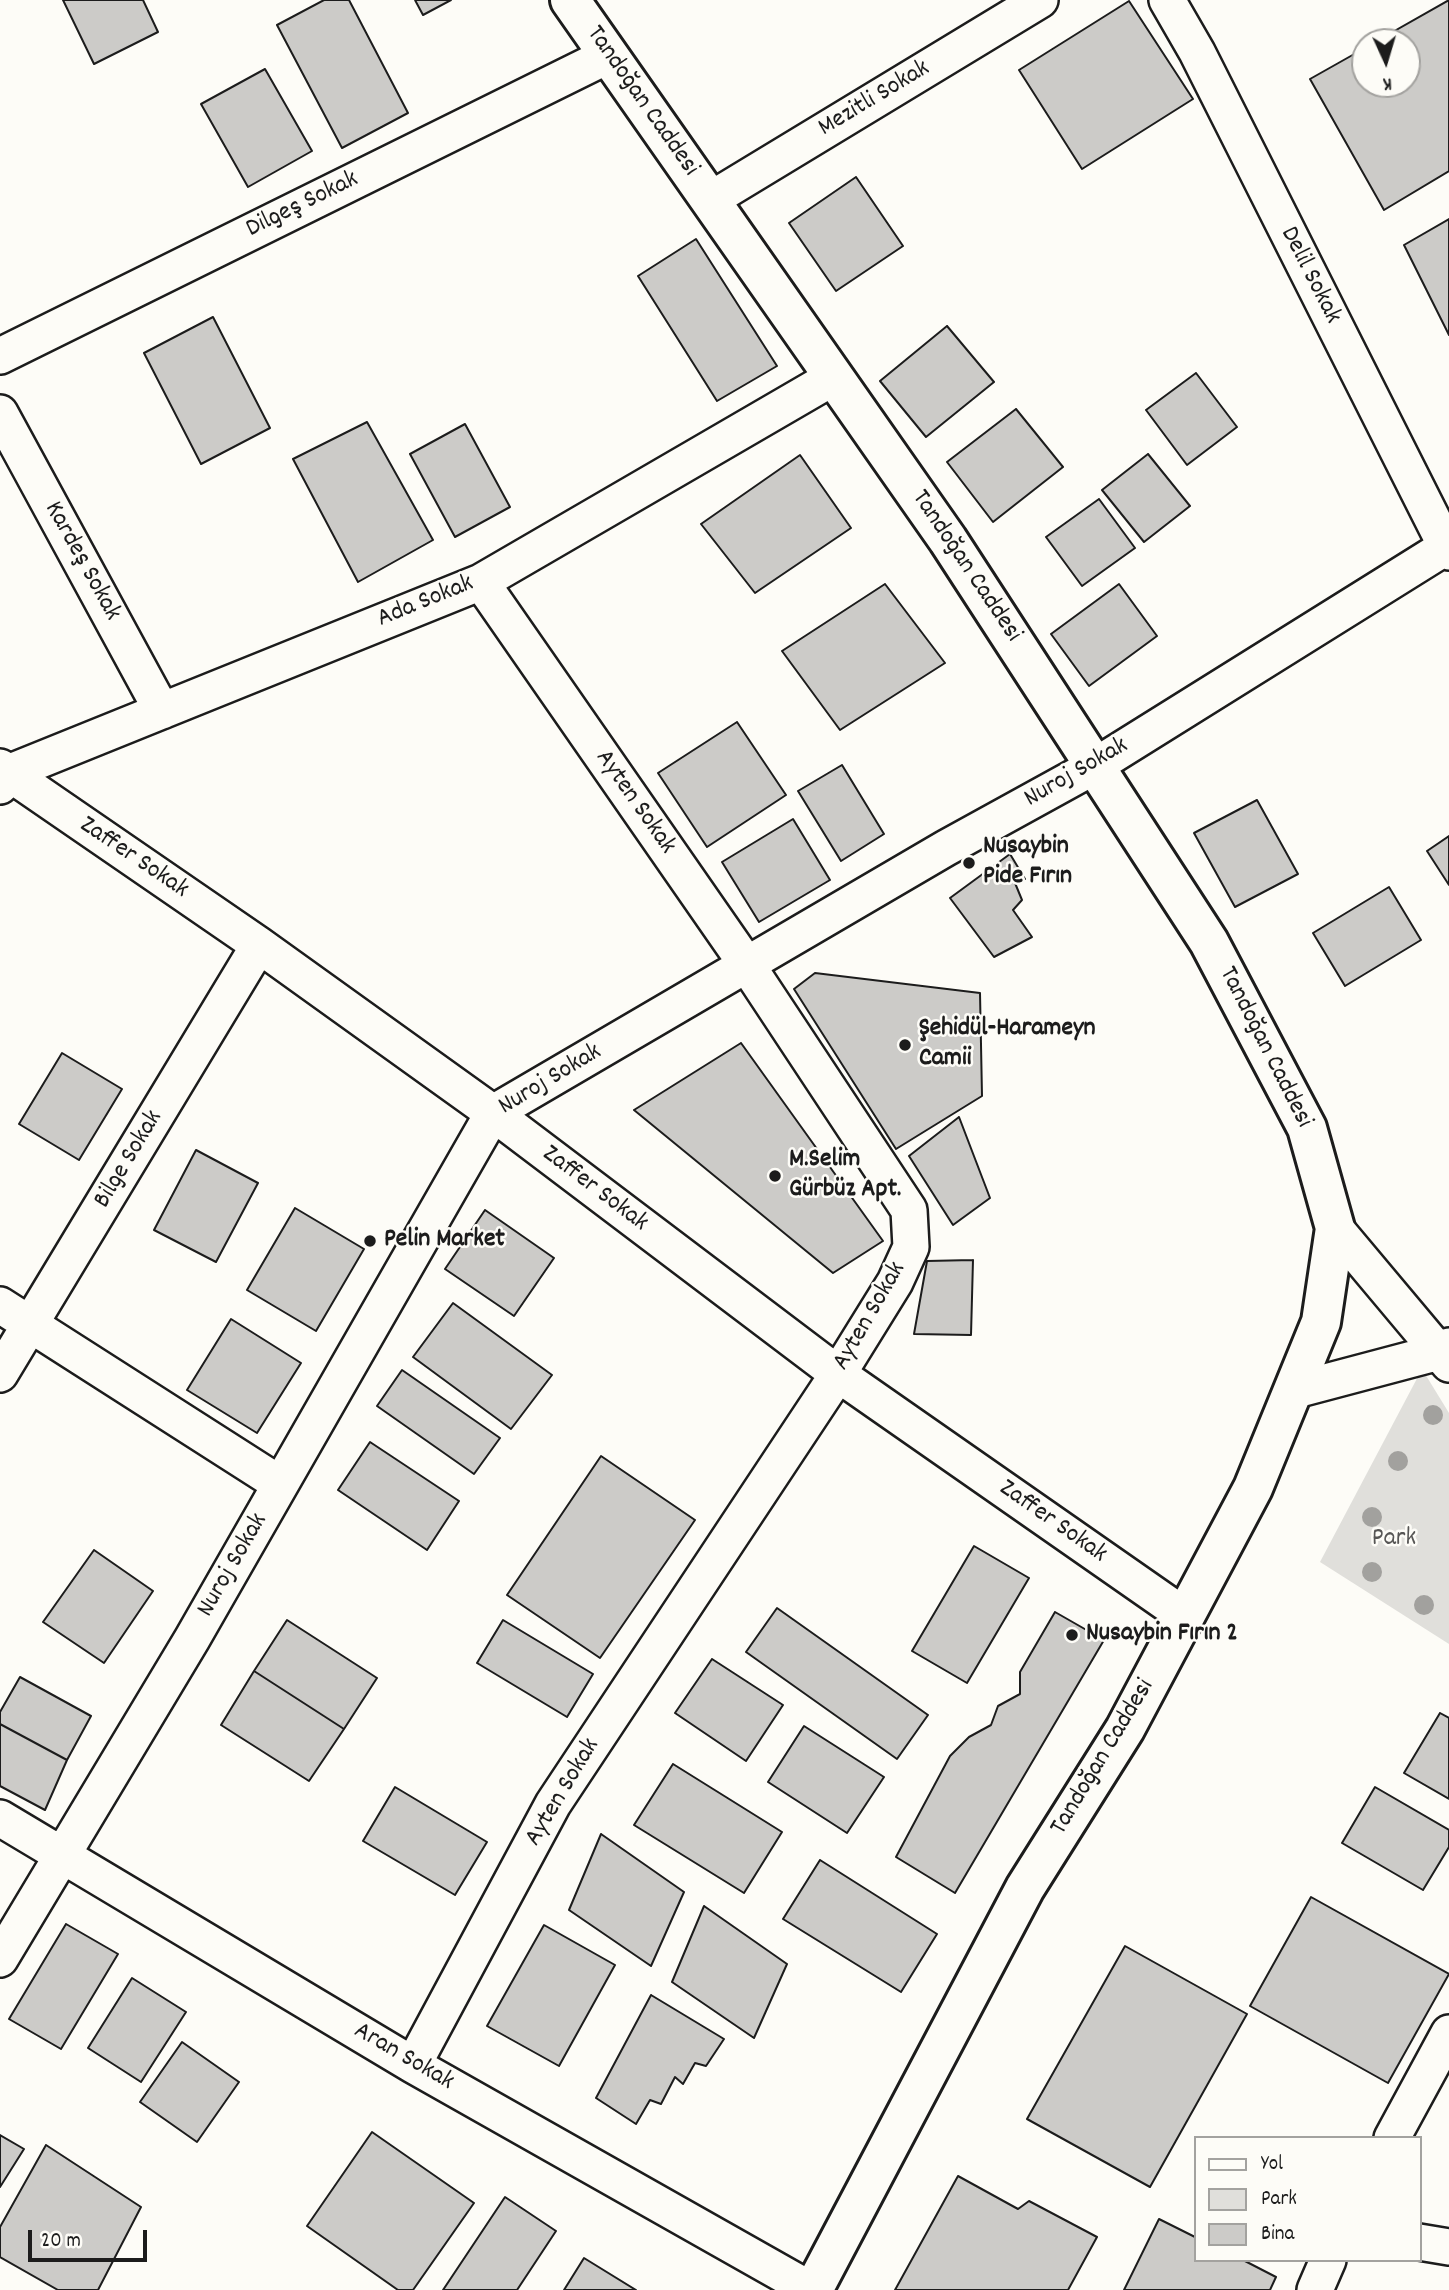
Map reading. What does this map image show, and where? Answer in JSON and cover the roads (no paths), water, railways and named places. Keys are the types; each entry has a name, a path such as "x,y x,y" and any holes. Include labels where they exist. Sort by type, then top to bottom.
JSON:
{"street":[{"name":"Tandoğan Caddesi","path":"570,0 948,540 1209,942 1307,1128 1335,1228 1321,1322 1253,1488 1125,1729 1025,1888 812,2290"},
{"name":"Delil Sokak","path":"1167,0 1197,52 1448,548"},
{"name":"Mezitli Sokak","path":"710,200 1038,1"},
{"name":"Dilgeş Sokak","path":"0,356 607,56"},
{"name":"Ada Sokak","path":"3,775 481,582 834,377"},
{"name":"Kardeş Sokak","path":"0,413 162,711"},
{"name":"Nuroj Sokak","path":"0,1959 192,1639 493,1113 946,848 1095,766 1448,548"},
{"name":"Ayten Sokak","path":"413,2065 553,1804 838,1374 895,1282 911,1247 909,1210 747,965 481,582"},
{"name":"Zaffer Sokak","path":"3,775 259,945 493,1113 838,1374 1185,1615"},
{"name":"Bilge Sokak","path":"0,1374 259,945"},
{"path":"1292,1391 1446,1354 1335,1228"},
{"path":"0,1306 280,1485"},
{"name":"Aran Sokak","path":"0,1818 413,2065 812,2290"},
{"path":"1393,2136 1449,2033"},
{"path":"1421,2242 1449,2247"},
{"path":"1315,2290 1327,2262"}],"place":[{"name":"Nusaybin Pide Fırın","path":"969,863"},
{"name":"Şehidül-Harameyn Camii","path":"905,1045"},
{"name":"M.Selim Gürbüz Apt.","path":"775,1176"},
{"name":"Pelin Market","path":"370,1241"},
{"name":"Nusaybin Fırın 2","path":"1072,1635"}],"park label":[{"name":"Park","path":"1394,1540"}]}
